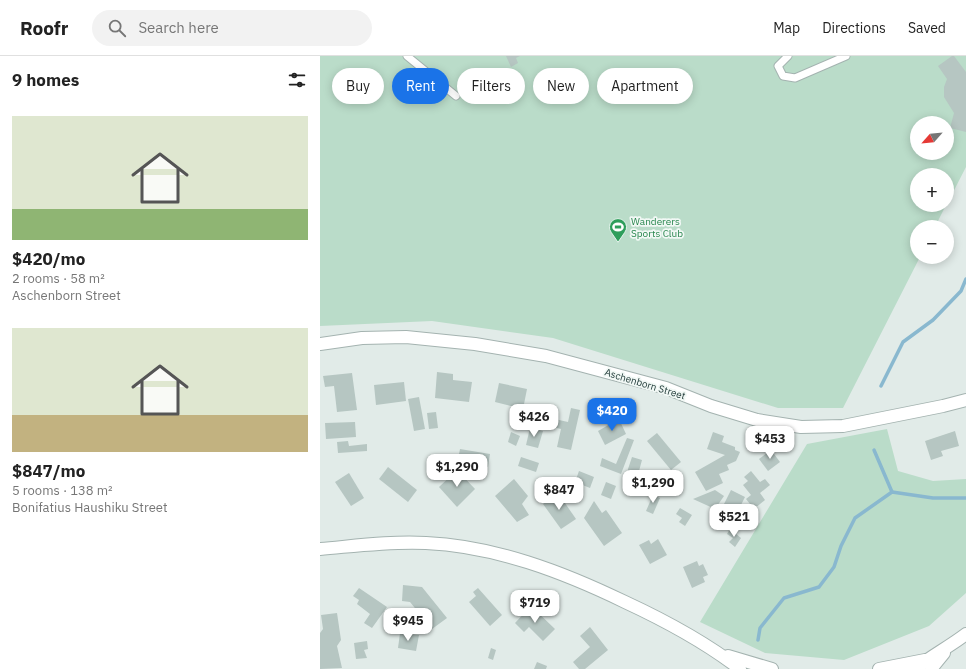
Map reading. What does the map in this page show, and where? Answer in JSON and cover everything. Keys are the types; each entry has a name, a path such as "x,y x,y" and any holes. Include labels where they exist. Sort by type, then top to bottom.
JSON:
{"street":[{"name":"Aschenborn Street","path":"320,344 362,338 406,337 475,344 546,356 666,388 712,406 757,420 801,427 843,426 966,400"},
{"path":"320,549 361,545 426,543 482,551 537,565 594,587 658,618 720,653 740,669"},
{"path":"914,669 928,666 966,634"},
{"path":"720,653 772,669"},
{"path":"879,669 928,666"}],"lane":[{"path":"407,56 456,96"},
{"path":"788,56 778,66 783,76 795,78 846,56"}],"green space":[{"name":"Wanderers Sports Club","path":"320,56 966,56 966,167 954,190 954,168 910,168 910,212 942,212 938,220 910,220 910,264 916,264 843,408 778,408 553,338 432,321 320,326"},
{"path":"887,429 898,471 933,481 966,479 966,593 929,626 844,660 765,653 700,622 807,444"}],"building":[{"path":"506,56 520,56 516,58 518,63 511,67"},
{"path":"954,56 966,72 966,132 954,129 954,113 944,97 944,87 947,79 938,66"},
{"path":"437,372 453,374 453,380 472,382 469,402 435,398"},
{"path":"352,373 357,410 337,412 334,386 325,387 323,376"},
{"path":"404,382 406,401 376,405 374,385"},
{"path":"499,383 527,389 523,409 495,402"},
{"path":"419,397 425,429 414,431 408,399"},
{"path":"571,408 580,410 571,450 557,447 561,429 548,426 550,418 568,422"},
{"path":"436,412 438,428 429,429 427,413"},
{"path":"619,419 626,434 605,445 598,431"},
{"path":"355,422 356,437 326,439 325,423"},
{"path":"530,428 543,431 538,448 526,445"},
{"path":"955,431 959,446 941,451 943,456 931,460 925,441"},
{"path":"511,432 520,436 516,446 508,442"},
{"path":"713,432 724,436 722,442 735,447 735,450 740,452 736,461 727,465 729,470 719,474 723,483 706,491 695,472 725,455 707,449"},
{"path":"657,433 681,462 671,470 647,441"},
{"path":"627,438 634,440 621,474 600,466 602,458 616,464"},
{"path":"348,441 349,446 367,444 367,451 338,453 337,442"},
{"path":"460,449 490,454 488,467 481,465 482,457 459,454"},
{"path":"771,450 780,462 768,471 759,459"},
{"path":"521,457 539,463 536,472 518,466"},
{"path":"632,457 642,460 639,471 645,473 642,481 626,475"},
{"path":"388,467 417,490 408,502 379,479"},
{"path":"457,470 475,489 457,507 439,487"},
{"path":"579,471 594,477 590,488 575,482"},
{"path":"751,471 760,482 765,479 770,485 760,493 765,500 754,509 746,499 751,495 743,485 748,481 744,477"},
{"path":"349,473 364,498 351,506 335,482"},
{"path":"514,479 528,496 522,504 529,515 517,522 495,496"},
{"path":"606,482 616,486 611,499 601,495"},
{"path":"715,490 724,496 715,509 693,499"},
{"path":"731,490 745,497 736,515 722,508"},
{"path":"558,493 576,519 561,529 543,504"},
{"path":"653,495 660,498 653,514 646,511"},
{"path":"594,501 602,513 606,510 622,533 604,546 584,518"},
{"path":"680,508 692,515 685,526 679,522 682,518 676,514"},
{"path":"730,529 741,538 735,547 729,542 733,538 727,534"},
{"path":"658,539 667,555 650,564 639,545 649,540 651,544"},
{"path":"697,561 699,566 703,564 708,575 703,577 705,582 692,588 683,567"},
{"path":"403,585 422,587 447,618 432,629 410,602 402,601"},
{"path":"359,588 387,607 372,628 364,623 370,614 357,604 359,600 353,596"},
{"path":"478,588 502,615 490,626 469,602 476,596 473,592"},
{"path":"531,606 555,629 543,641 529,627 524,632 515,623"},
{"path":"337,613 341,640 337,646 342,668 320,669 320,633 323,629 321,615"},
{"path":"590,627 608,650 585,669 579,669 573,662 590,647 580,636"},
{"path":"400,633 419,635 416,651 398,648"},
{"path":"367,641 368,649 364,650 367,658 356,659 354,643"},
{"path":"491,648 496,650 493,660 488,658"},
{"path":"537,662 547,666 546,669 534,669"}],"waterway":[{"path":"881,386 903,342 933,320 961,291 966,279"},
{"path":"874,450 892,492"},
{"path":"758,640 760,628 784,598 819,587 834,567 841,546 855,518 892,492 933,498 966,498"}],"place":[{"name":"Wanderers Sports Club","path":"618,242"}]}
